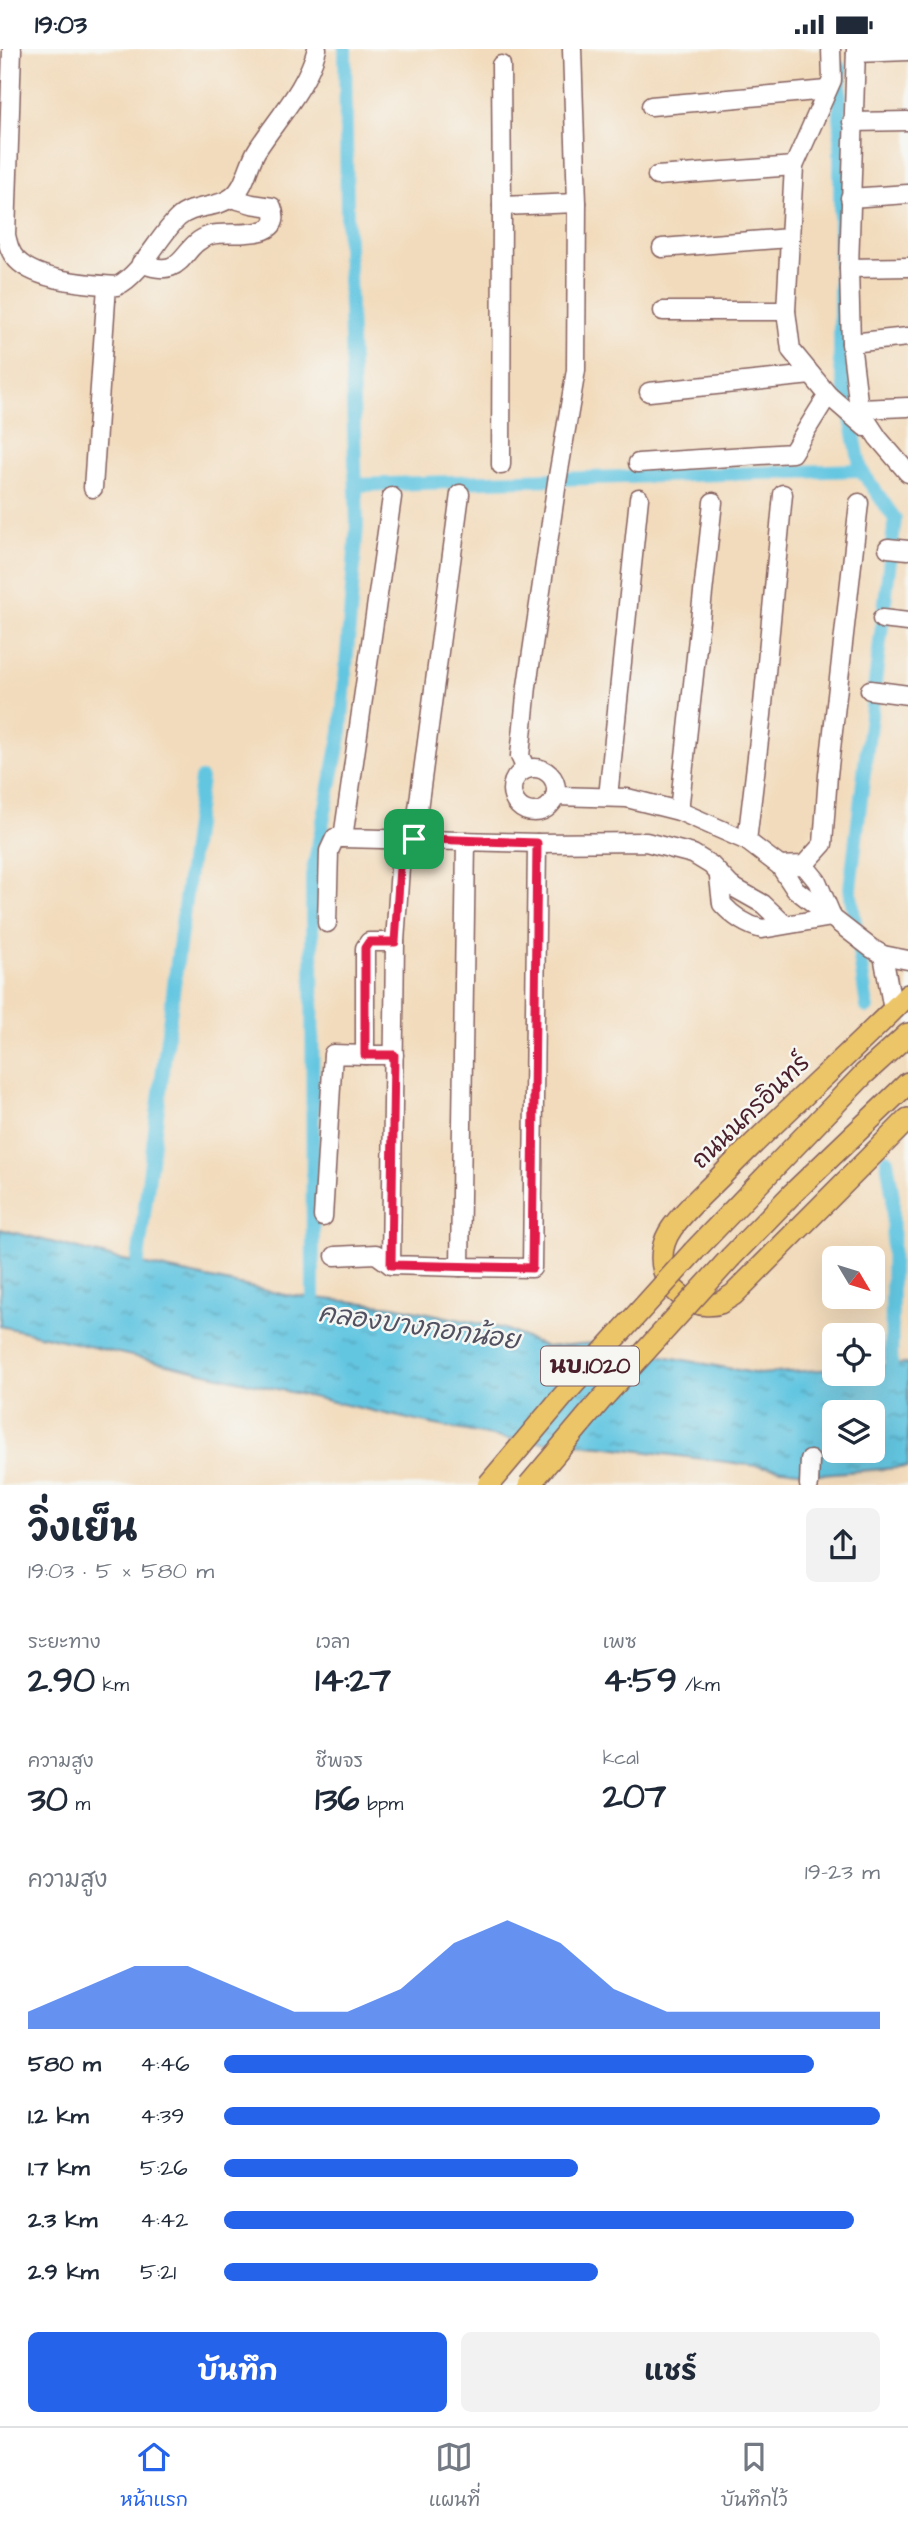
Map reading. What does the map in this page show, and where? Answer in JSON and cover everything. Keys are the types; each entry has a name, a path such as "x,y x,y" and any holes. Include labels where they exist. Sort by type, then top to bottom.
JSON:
{"main road":[{"path":"864,1074 903,1007"},
{"name":"ถนนนครอินทร์","path":"903,1007 745,1152 673,1226 662,1247 661,1264 664,1276 673,1290 702,1305 718,1304 733,1295 908,1119"},
{"name":"นบ.1020","path":"488,1485 572,1385 694,1251 864,1074 908,1034"},
{"name":"นบ.1020","path":"529,1485 609,1391 731,1257 792,1194 908,1083"},
{"path":"861,1164 875,1143 908,1106"}],"street":[{"path":"12,49 5,132 6,235 10,250 29,270 54,278 107,286 121,285 180,216 192,209 231,198 272,207 274,220 266,230 249,234 208,236 185,258 166,269 156,270 146,257"},
{"path":"231,198 243,183 257,151 308,75 317,49"},
{"path":"526,769 520,756 527,686 576,370 577,203 572,49"},
{"path":"831,49 832,80 794,166 786,311 791,350 828,395 878,438"},
{"path":"908,51 856,51 849,268 851,342 859,409 878,438 908,473"},
{"path":"500,65 501,465"},
{"path":"651,106 827,90"},
{"path":"852,122 908,121"},
{"path":"657,176 794,166"},
{"path":"850,198 908,194"},
{"path":"502,206 577,203"},
{"path":"662,247 789,239"},
{"path":"849,268 908,267"},
{"path":"93,488 107,286"},
{"path":"663,311 786,311"},
{"path":"851,342 908,337"},
{"path":"649,392 811,375"},
{"path":"638,463 792,453 828,395"},
{"path":"859,409 908,407"},
{"path":"391,1265 395,942 460,494"},
{"path":"747,841 783,494"},
{"path":"343,838 392,497"},
{"path":"608,797 639,498"},
{"path":"678,811 713,502"},
{"path":"780,866 804,865 823,844 828,775 859,503"},
{"path":"888,548 908,550"},
{"path":"883,619 908,622"},
{"path":"870,690 908,695"},
{"path":"526,769 542,769 551,775 556,785 555,796 542,810 532,812 523,809 512,793 513,783 526,769"},
{"path":"555,796 627,798 678,811 747,841 780,866 795,888 883,955 908,960"},
{"path":"327,923 329,851 335,838 408,838 466,842 646,842 692,853 711,865 719,877 731,886 763,904 783,924"},
{"path":"460,1267 466,842"},
{"path":"335,1256 376,1254 391,1265 532,1268 537,843"},
{"path":"804,865 817,881 832,917"},
{"path":"719,877 722,904 752,927 762,929 832,917"},
{"path":"365,1055 366,945 373,941 395,942"},
{"path":"883,955 903,1007"},
{"path":"323,1217 333,1054 394,1055"},
{"path":"809,1485 810,1461"}],"water":[{"name":"คลองบางกอกน้อย","path":"0,1229 114,1258 286,1295 394,1306 505,1329 546,1347 593,1343 759,1374 822,1370 822,1386 885,1386 885,1365 908,1364 908,1467 821,1474 601,1446 507,1439 421,1422 0,1326"}],"waterway":[{"name":"คลองบางกอกน้อย","path":"313,1314 312,876 341,732 357,525 347,215 345,49"},
{"path":"840,68 840,363 861,470 895,519 850,888 867,1007"},
{"path":"356,485 861,470"},
{"path":"135,1283 201,779"},
{"path":"887,1160 893,1197 891,1382"}],"route":[{"path":"402,838 414,839 537,843 532,1268 391,1265 394,1055 365,1055 365,948 367,943 373,941 395,942 402,838"}]}
